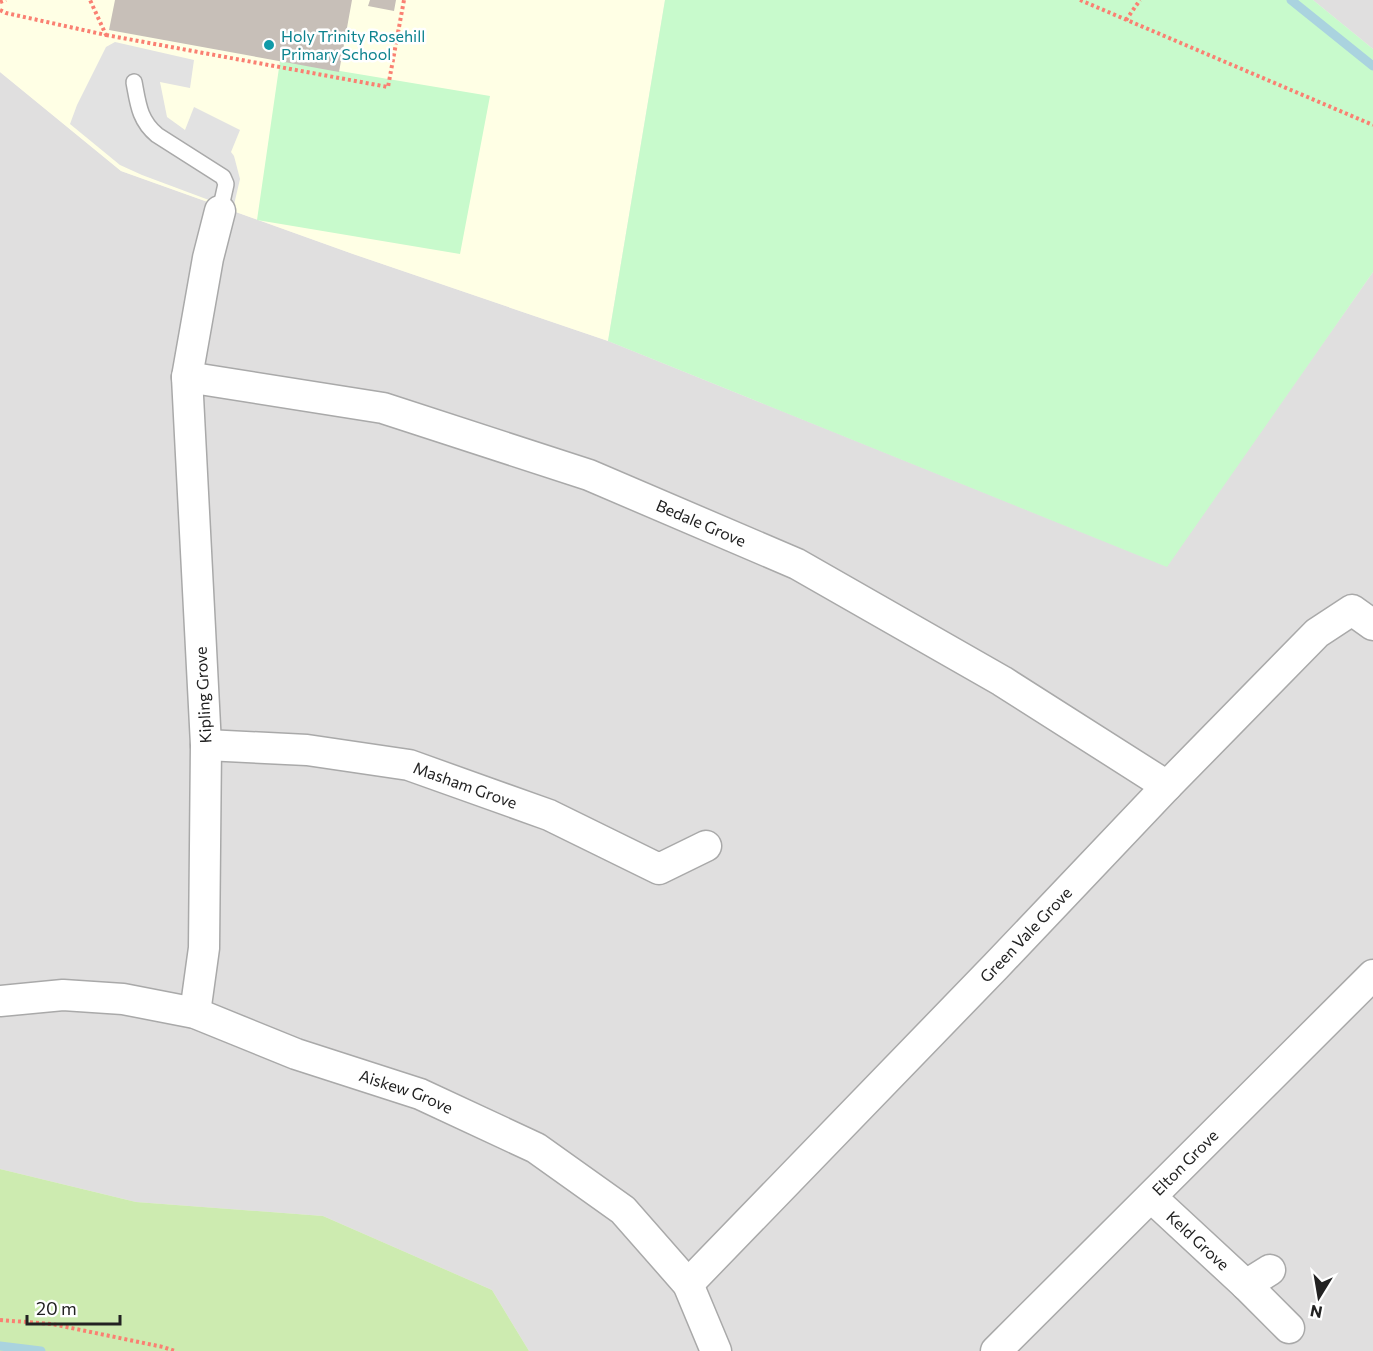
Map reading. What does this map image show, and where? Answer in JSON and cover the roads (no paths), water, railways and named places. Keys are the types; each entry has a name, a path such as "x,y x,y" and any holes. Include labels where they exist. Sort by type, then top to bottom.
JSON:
{"street":[{"name":"Kipling Grove","path":"195,1013 204,948 206,745 187,377 208,258 220,211"},
{"name":"Bedale Grove","path":"187,377 383,408 589,475 797,564 1002,681 1167,786"},
{"name":"Green Vale Grove","path":"688,1284 1317,633 1352,610 1373,625"},
{"name":"Masham Grove","path":"206,745 307,750 410,765 549,815 659,869 706,846"},
{"name":"Elton Grove","path":"996,1351 1373,975"},
{"name":"Aiskew Grove","path":"0,1001 63,995 123,999 195,1013 296,1054 420,1094 536,1149 623,1210 688,1284 716,1351"},
{"name":"Keld Grove","path":"1151,1197 1258,1277 1289,1328"}],"lane":[{"path":"134,82 141,111 148,127 223,177 226,184 220,211"}],"waterway":[{"path":"1291,0 1373,66"},
{"path":"0,1346 41,1351"}],"place":[{"name":"Holy Trinity Rosehill Primary School","path":"269,45"}]}
